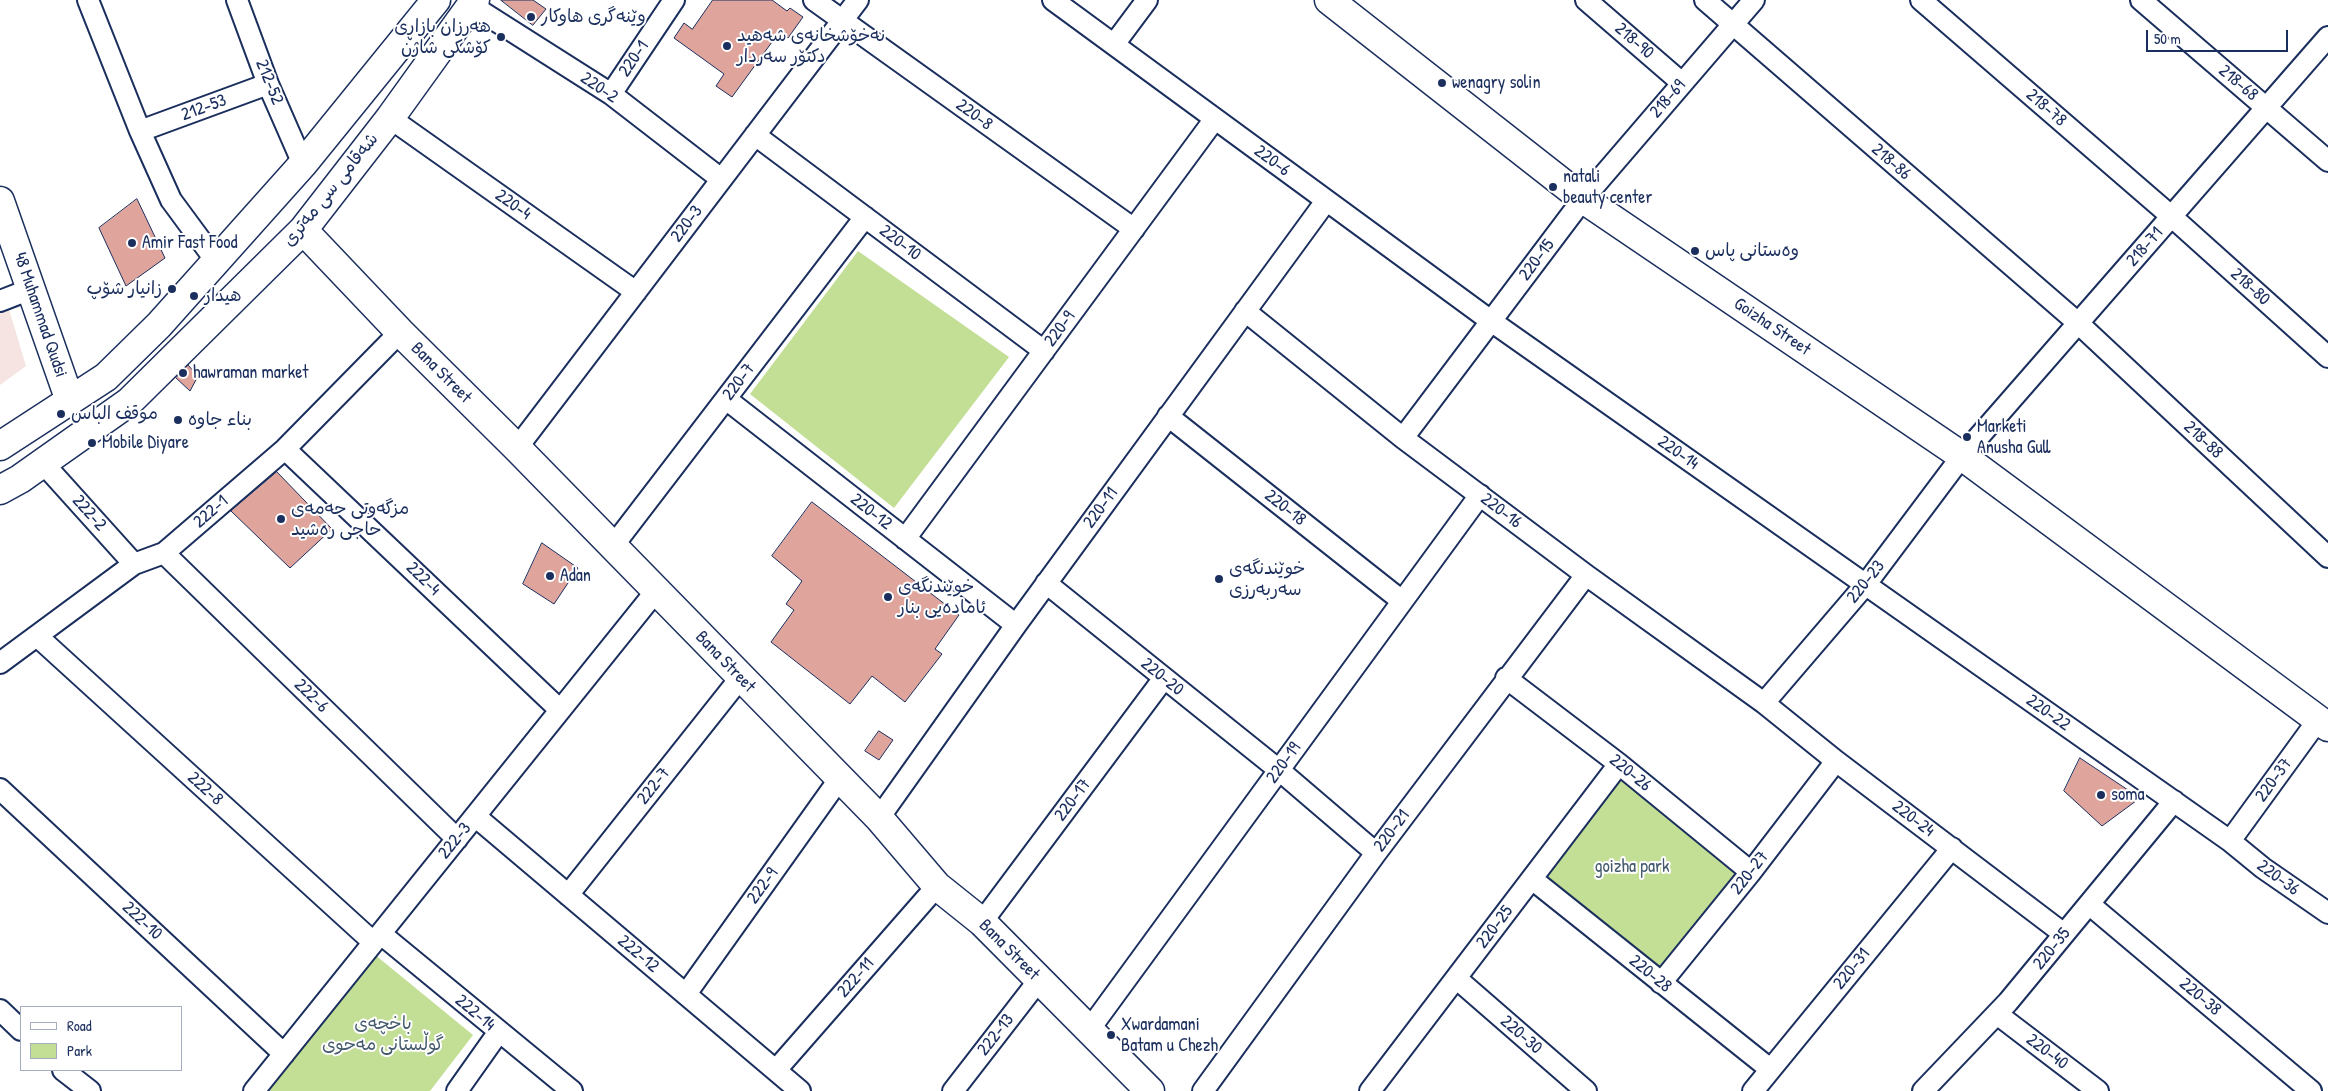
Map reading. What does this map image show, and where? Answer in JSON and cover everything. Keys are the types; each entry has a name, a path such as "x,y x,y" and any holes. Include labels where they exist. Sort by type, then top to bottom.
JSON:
{"street":[{"path":"88,0 140,132 171,200 216,261"},
{"name":"212-52","path":"237,0 268,84 303,164"},
{"name":"220-1","path":"611,94 674,0"},
{"name":"220-8","path":"814,0 1134,229"},
{"name":"220-3","path":"517,448 858,0"},
{"name":"220-6","path":"1053,0 1115,44 1214,120 1491,321"},
{"path":"1115,44 1147,0"},
{"name":"Goizha Street","path":"1329,0 1583,199 1962,456 2323,723"},
{"name":"218-90","path":"1586,0 1682,83"},
{"name":"218-86","path":"1705,0 2078,324"},
{"name":"218-69","path":"1583,199 1754,0"},
{"name":"218-78","path":"1921,0 2171,216"},
{"name":"218-68","path":"2141,0 2328,161"},
{"path":"0,446 106,377 159,325 303,164 356,96 434,3 468,10"},
{"name":"220-2","path":"468,10 611,94 722,179"},
{"name":"شەقامی سی مەتری","path":"0,490 20,479 129,402 303,230 390,118 468,10"},
{"name":"218-71","path":"1962,456 2328,37"},
{"name":"212-53","path":"140,132 268,84"},
{"name":"220-4","path":"390,118 636,292"},
{"name":"220-9","path":"905,539 1214,120"},
{"name":"220-10","path":"755,135 1044,351"},
{"name":"220-15","path":"1403,438 1583,199"},
{"name":"48 Muhammad Qudsi","path":"0,201 70,401"},
{"name":"220-11","path":"879,818 1046,582 1326,201"},
{"name":"218-80","path":"2171,216 2328,357"},
{"name":"220-7","path":"612,546 865,217"},
{"name":"Bana Street","path":"303,230 400,332 517,448 879,818 937,886 982,922 1150,1091"},
{"path":"0,301 31,289"},
{"path":"182,299 207,325"},
{"name":"220-16","path":"1245,310 1403,438 1586,576 1764,703"},
{"name":"220-14","path":"1491,321 1866,584"},
{"name":"218-88","path":"2078,324 2328,557"},
{"name":"222-1","path":"0,663 134,564 164,553 285,448 400,332"},
{"name":"220-12","path":"726,399 1016,624"},
{"name":"220-18","path":"1168,416 1402,601"},
{"name":"222-4","path":"285,448 560,710"},
{"name":"220-23","path":"1764,703 1866,584 1962,456"},
{"name":"222-2","path":"43,463 134,564"},
{"name":"220-19","path":"1089,1030 1480,495"},
{"name":"222-6","path":"164,553 457,839"},
{"name":"220-21","path":"1203,1091 1506,678 1586,576"},
{"name":"220-20","path":"1046,582 1279,770 1376,853"},
{"name":"220-22","path":"1866,584 2230,840"},
{"name":"222-3","path":"254,1091 656,590"},
{"name":"222-8","path":"37,636 377,938"},
{"name":"222-7","path":"568,895 741,677"},
{"name":"220-17","path":"982,922 1164,678"},
{"name":"220-26","path":"1506,678 1619,764 1751,872"},
{"name":"220-24","path":"1764,703 1836,761 2064,934"},
{"name":"220-37","path":"2230,840 2323,723"},
{"name":"220-27","path":"1661,983 1751,872 1836,761"},
{"name":"220-25","path":"1370,1091 1619,764"},
{"name":"222-9","path":"686,994 840,778"},
{"name":"222-10","path":"0,789 284,1054"},
{"name":"220-35","path":"1924,1091 1997,1014 2174,801"},
{"name":"222-12","path":"475,816 800,1091"},
{"name":"220-36","path":"2230,840 2263,868 2328,913"},
{"name":"220-31","path":"1753,1091 1952,848"},
{"name":"220-28","path":"1532,879 1770,1069"},
{"name":"222-11","path":"776,1070 937,886"},
{"name":"220-38","path":"2089,904 2311,1091"},
{"name":"222-14","path":"377,938 572,1091"},
{"name":"220-30","path":"1456,978 1586,1091"},
{"name":"222-13","path":"953,1091 1039,980"},
{"path":"0,1010 20,1029"},
{"name":"220-40","path":"1997,1014 2098,1091"},
{"path":"457,1091 498,1033"},
{"path":"63,1071 90,1091"}],"shaded area":[{"path":"8,306 26,366 0,385 0,308"}],"green space":[{"path":"858,251 1009,357 894,508 750,394"},
{"name":"goizha park","path":"1619,764 1751,872 1661,983 1532,879"},
{"name":"باخچەی گوڵستانی مەحوی","path":"374,954 473,1035 430,1091 263,1091"}],"building":[{"name":"وێنەگری هاوکار","path":"501,0 533,0 546,9 533,25"},
{"name":"نەخۆشخانەی شەهید دکتۆر سەردار","path":"713,0 772,0 787,11 790,8 803,17 788,38 780,31 732,97 716,86 724,74 674,38 684,23 692,29"},
{"name":"Amir Fast Food","path":"137,199 165,258 126,286 99,228"},
{"name":"hawraman market","path":"188,365 198,376 190,391 176,378"},
{"path":"277,472 332,529 290,568 231,511"},
{"name":"خوێندنگەی ئامادەیی بنار","path":"812,502 959,615 935,649 942,654 905,702 872,676 850,704 771,642 794,610 786,604 802,581 772,556"},
{"name":"Adan","path":"542,543 578,568 554,604 523,584"},
{"path":"879,731 893,740 879,760 865,751"},
{"name":"soma","path":"2080,758 2140,798 2102,826 2064,791"}],"place":[{"name":"وێنەگری هاوکار","path":"531,17"},
{"name":"ھەرزان بازاڕی كۆشكی شاژن","path":"501,37"},
{"name":"نەخۆشخانەی شەهید دکتۆر سەردار","path":"727,46"},
{"name":"wenagry solin","path":"1442,83"},
{"name":"natali beauty center","path":"1553,187"},
{"name":"Amir Fast Food","path":"132,243"},
{"name":"وەستانی پاس","path":"1695,251"},
{"name":"زانیار شۆپ","path":"172,289"},
{"name":"هيدار","path":"194,296"},
{"name":"hawraman market","path":"183,373"},
{"name":"موقف الباس","path":"61,414"},
{"name":"بناء جاوە","path":"178,420"},
{"name":"Marketi Anusha Gull","path":"1967,437"},
{"name":"Mobile Diyare","path":"92,443"},
{"name":"مزگەوتی حەمەی حاجی رەشید","path":"281,519"},
{"name":"Adan","path":"550,576"},
{"name":"خوێندنگەی سەربەرزی","path":"1219,579"},
{"name":"خوێندنگەی ئامادەیی بنار","path":"888,597"},
{"name":"soma","path":"2101,795"},
{"name":"Xwardamani Batam u Chezh","path":"1111,1035"}]}
